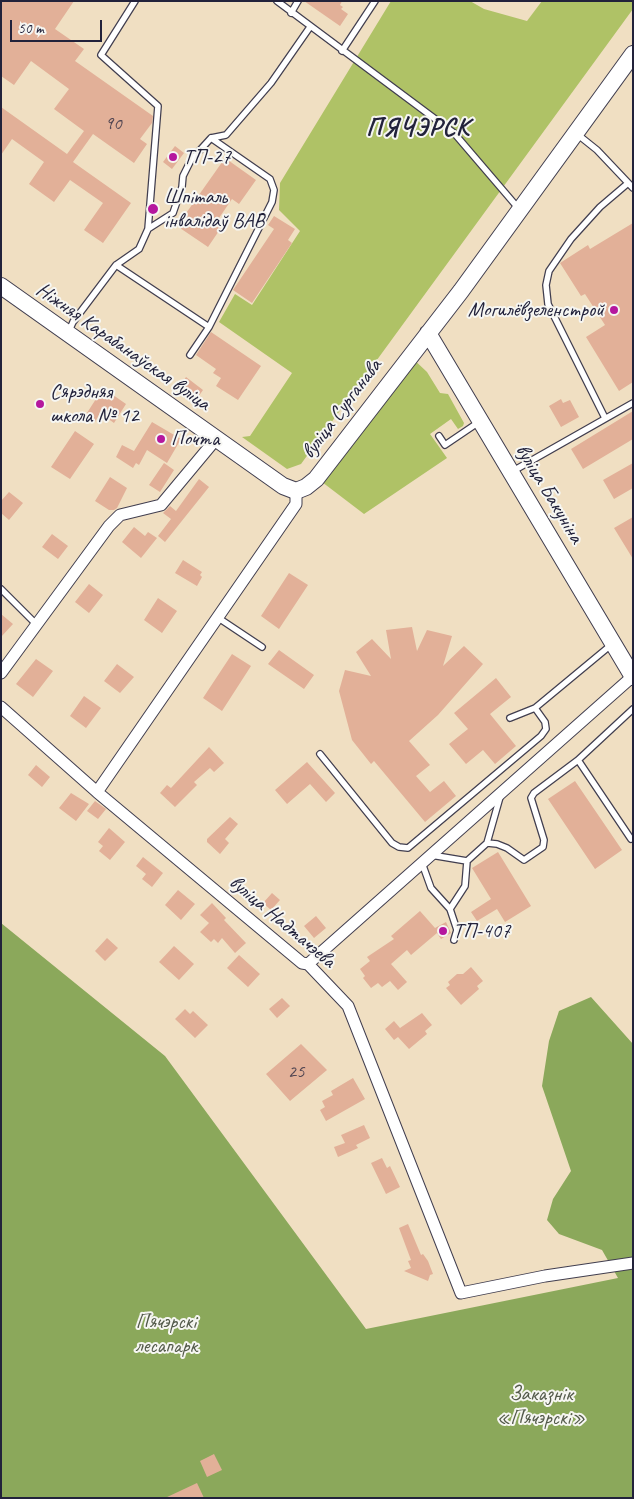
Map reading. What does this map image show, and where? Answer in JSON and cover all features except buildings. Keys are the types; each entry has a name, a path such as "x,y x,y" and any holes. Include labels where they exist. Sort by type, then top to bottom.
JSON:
{"main road":[{"name":"вуліца Сурганава","path":"296,491 306,487 316,479 428,333 633,54"},
{"name":"Ніжняя Карабанаўская вуліца","path":"1,286 283,486 296,491"},
{"name":"вуліца Бакуніна","path":"428,333 633,676"}],"street":[{"path":"1,673 109,526 120,515 161,505 216,439"},
{"path":"97,792 296,504 296,491"},
{"path":"308,964 633,676"},
{"name":"вуліца Надтачэева","path":"1,708 97,792 302,963 308,964 348,1006 461,1293 545,1276 633,1263"}],"lane":[{"path":"68,333 73,322 116,265 139,250 148,230 158,106 101,55 135,1"},
{"path":"277,1 342,51 454,132 519,209"},
{"path":"291,13 298,1"},
{"path":"342,51 375,1"},
{"path":"148,230 173,213 182,187 183,176 191,160 211,138 226,135 271,83 310,27"},
{"path":"575,133 597,150 630,186 600,207 572,239 549,271 546,285 548,304 605,418"},
{"path":"190,355 209,327 272,202 274,190 270,179 211,138"},
{"path":"116,265 209,327"},
{"path":"511,472 633,403"},
{"path":"439,436 445,444 481,421"},
{"path":"1,589 37,625"},
{"path":"217,617 262,647"},
{"path":"510,718 535,708 612,643"},
{"path":"320,754 392,843 399,848 408,848 541,736 546,729 545,722 535,708"},
{"path":"487,843 507,848 524,860 543,847 544,840 531,798 534,793 578,760 633,709"},
{"path":"578,760 631,839"},
{"path":"450,908 465,886 467,861 487,843 501,793"},
{"path":"431,855 467,861"},
{"path":"422,863 431,888 450,908 457,930 454,940"}],"green space":[{"path":"391,1 470,1 484,9 527,21 542,1 633,1 633,9 301,464 287,469 242,437 250,436 292,373 219,322 235,294 252,305 300,231 279,210 280,183"},
{"path":"410,356 427,372 440,393 448,394 464,423 458,429 451,419 430,434 447,458 364,514 322,482"},
{"name":"Пячэрскі лесапарк","path":"1,923 165,1056 366,1329 618,1278 602,1250 559,1234 547,1220 553,1199 571,1171 542,1086 549,1041 559,1011 591,997 633,1044 633,1498 1,1498"}],"place":[{"name":"ТП-27","path":"173,157"},
{"name":"Шпіталь інвалідаў ВАВ","path":"153,209"},
{"name":"Могилёвзеленстрой","path":"614,310"},
{"name":"Сярэдняя школа № 12","path":"40,404"},
{"name":"Почта","path":"161,439"},
{"name":"ТП-407","path":"443,931"}],"district":[{"name":"ПЯЧЭРСК","path":"418,128"}],"park label":[{"name":"Заказнік «Пячэрскі»","path":"541,1406"}]}
